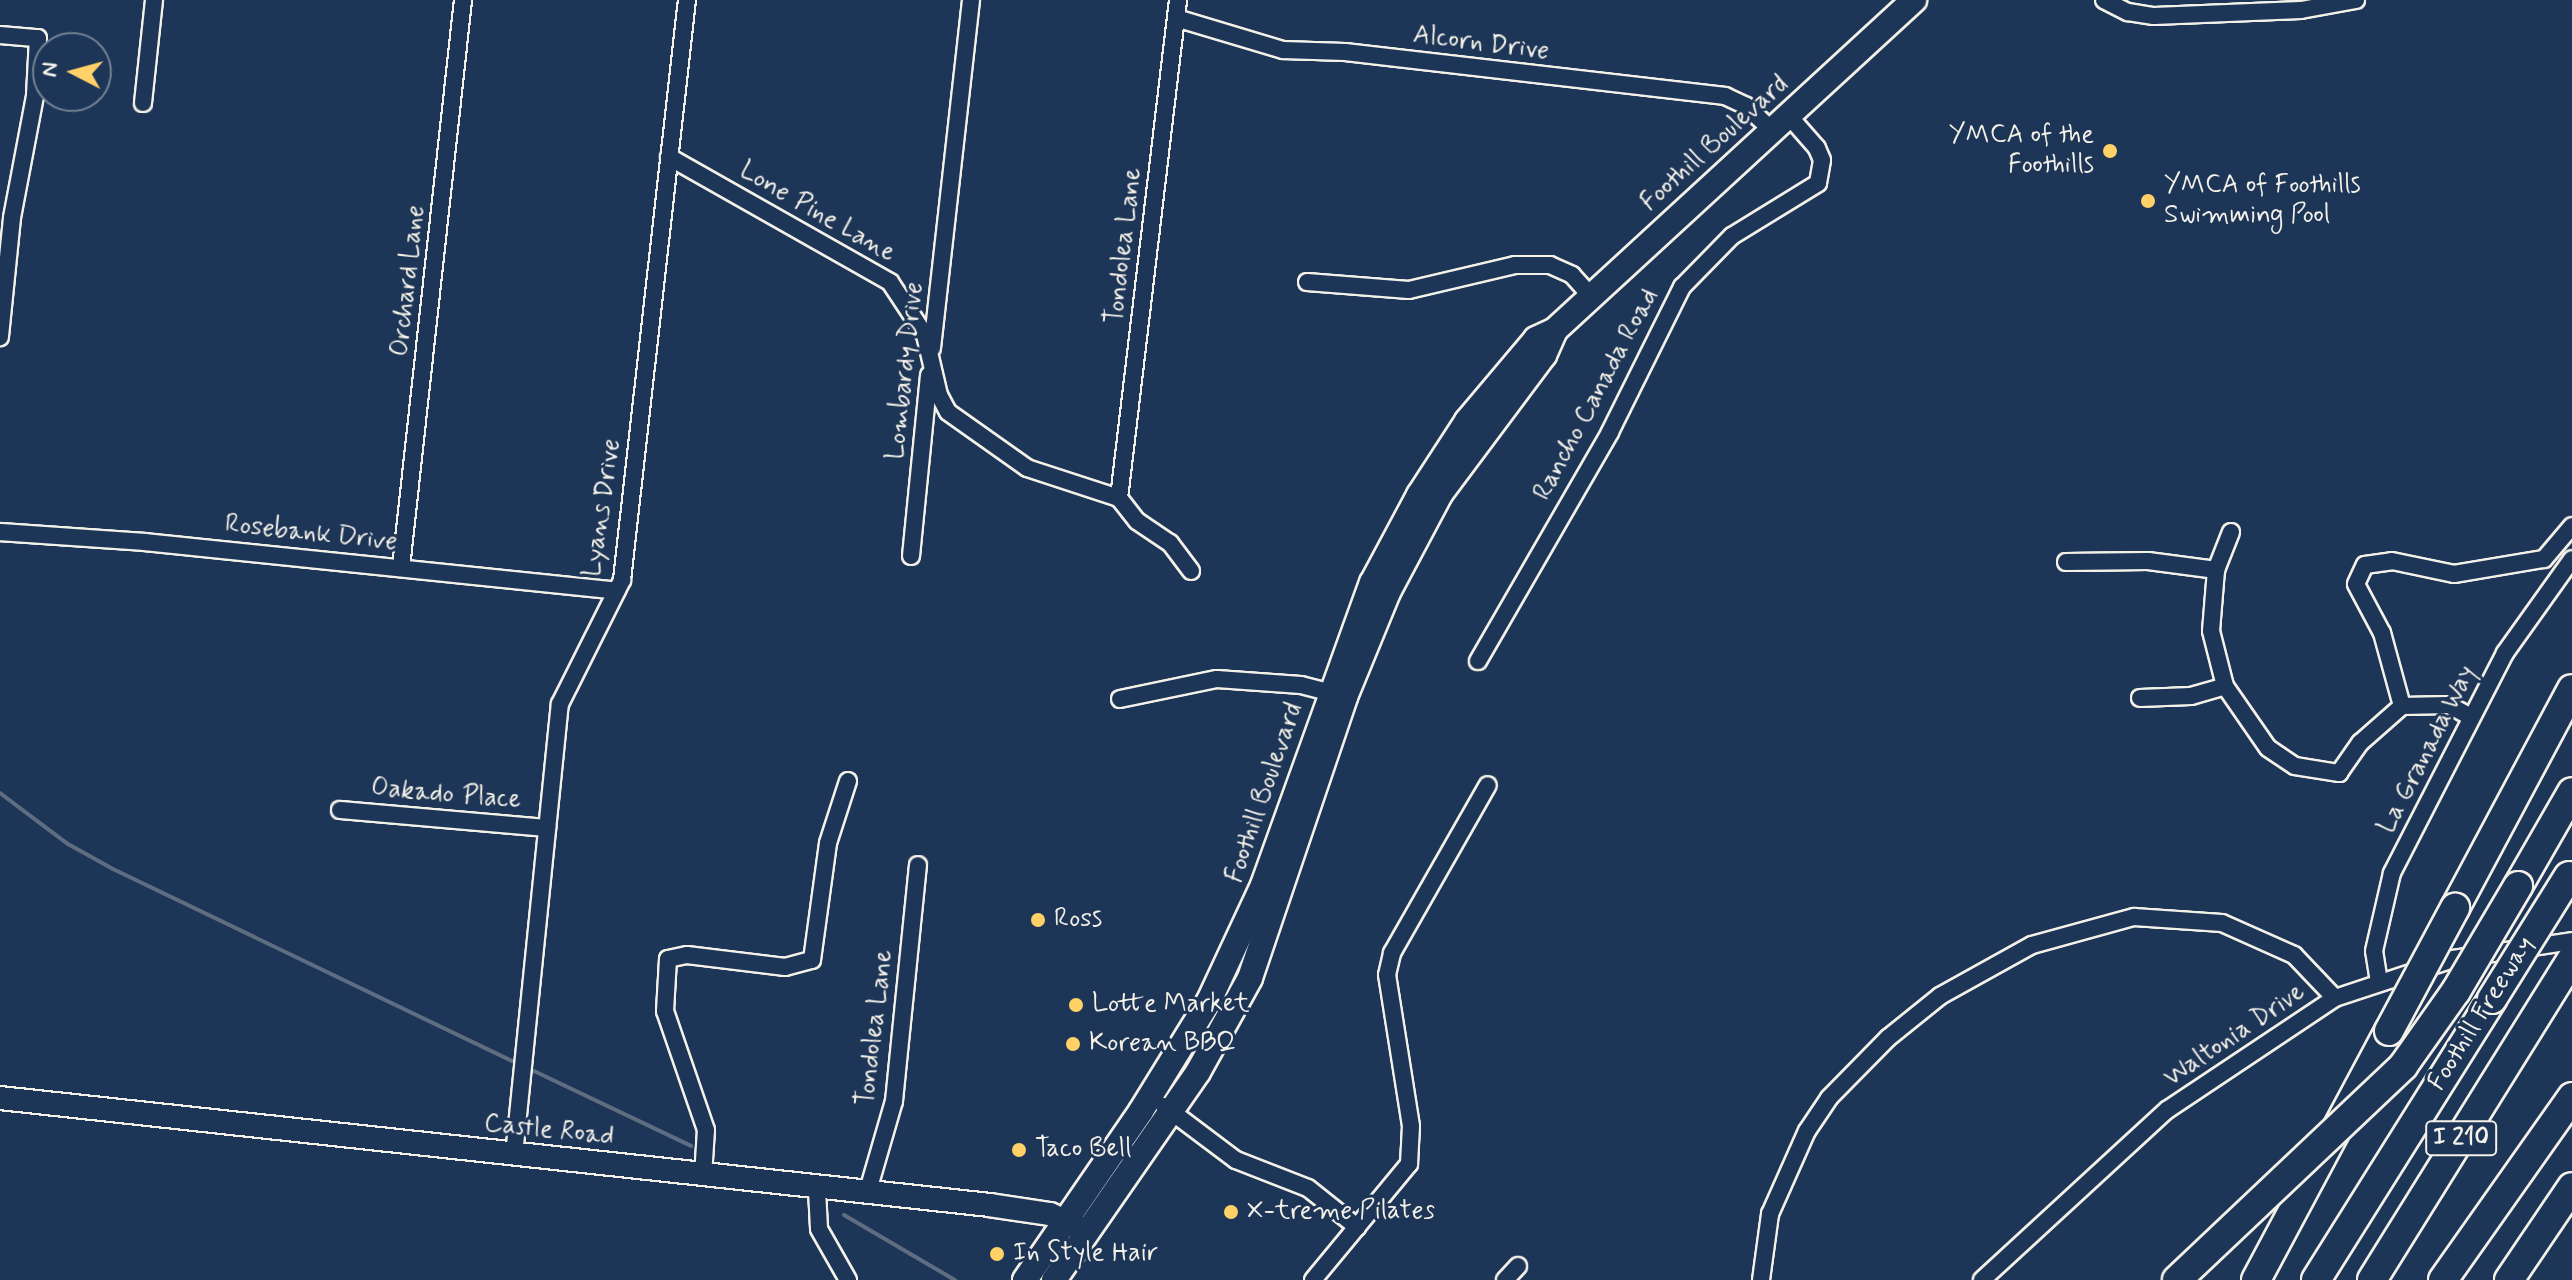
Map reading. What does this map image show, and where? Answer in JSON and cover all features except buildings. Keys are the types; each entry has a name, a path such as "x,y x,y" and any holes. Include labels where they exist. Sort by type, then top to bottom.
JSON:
{"highway":[{"path":"2256,1280 2572,689"},
{"path":"2177,1280 2403,1066 2456,991 2572,792"},
{"name":"Foothill Freeway","path":"2316,1280 2570,873"},
{"name":"Foothill Freeway","path":"2372,1280 2572,959"},
{"path":"2443,1280 2571,1099"},
{"path":"2509,1280 2572,1187"}],"main road":[{"name":"Foothill Boulevard","path":"1054,1280 1172,1112 1250,978 1292,832 1372,583 1419,495 1505,372 1536,339 1555,330 1914,0"},
{"name":"Foothill Boulevard","path":"1025,1280 1151,1096 1238,945 1292,832"}],"street":[{"path":"143,103 154,0"},
{"name":"Orchard Lane","path":"401,567 463,0"},
{"name":"Lyans Drive","path":"514,1155 560,704 622,580 687,0"},
{"name":"Lombardy Drive","path":"911,556 971,0"},
{"name":"Tondolea Lane","path":"1119,498 1178,0"},
{"path":"2104,0 2128,12 2154,16 2301,10 2356,0"},
{"name":"Alcorn Drive","path":"1176,18 1283,50 1345,52 1725,96 1781,123"},
{"path":"0,35 38,38 35,96 6,216 0,337"},
{"name":"Rancho Canada Road","path":"1478,661 1610,432 1682,287 1732,236 1818,183 1822,160 1817,148 1781,123"},
{"name":"Lone Pine Lane","path":"669,157 890,282 916,318 931,357 943,404 986,442 1027,468 1119,498 1137,521 1170,543 1191,571"},
{"path":"1307,282 1409,290 1515,265 1550,265 1572,275 1591,296"},
{"path":"2402,706 2382,633 2356,584 2365,565 2392,561 2454,574 2544,559 2572,526"},
{"name":"Rosebank Drive","path":"0,532 401,567 616,591"},
{"path":"2231,532 2216,570 2211,631 2225,686 2268,748 2295,766 2321,773 2339,773 2360,743 2402,706 2449,705 2471,717"},
{"path":"2544,559 2558,575"},
{"name":"La Granada Way","path":"2379,982 2374,951 2392,873 2505,653 2572,559"},
{"path":"2066,562 2148,561 2216,570"},
{"path":"1120,699 1217,679 1338,694"},
{"path":"2140,698 2191,696 2225,686"},
{"path":"703,1176 706,1130 665,1011 668,959 687,955 785,967 812,960 828,843 848,781"},
{"path":"1313,1280 1397,1180 1411,1152 1390,1000 1392,953 1488,785"},
{"name":"Oakado Place","path":"340,810 547,828"},
{"name":"Tondolea Lane","path":"867,1194 894,1101 918,865"},
{"path":"1761,1280 1770,1214 1807,1131 1829,1098 1888,1038 1940,996 2032,945 2134,917 2222,923 2294,955 2335,998"},
{"name":"Waltonia Drive","path":"1982,1280 2167,1110 2335,998 2379,982 2502,948 2572,941"},
{"path":"1151,1096 1236,1160 1312,1190 1357,1227"},
{"name":"Castle Road","path":"0,1098 817,1190 1037,1211 1066,1220 1088,1232"},
{"path":"817,1190 819,1229 848,1280"},
{"path":"1505,1280 1518,1266"}],"waterway":[{"path":"0,793 68,844 113,869 512,1061"},
{"path":"534,1071 691,1146"},
{"path":"844,1215 955,1280"}],"place":[{"name":"YMCA of the Foothills","path":"2110,151"},
{"name":"YMCA of Foothills Swimming Pool","path":"2148,201"},
{"name":"Ross","path":"1038,920"},
{"name":"Lotte Market","path":"1076,1005"},
{"name":"Korean BBQ","path":"1073,1044"},
{"name":"Taco Bell","path":"1019,1150"},
{"name":"X-treme Pilates","path":"1231,1212"},
{"name":"In Style Hair","path":"997,1254"}]}
